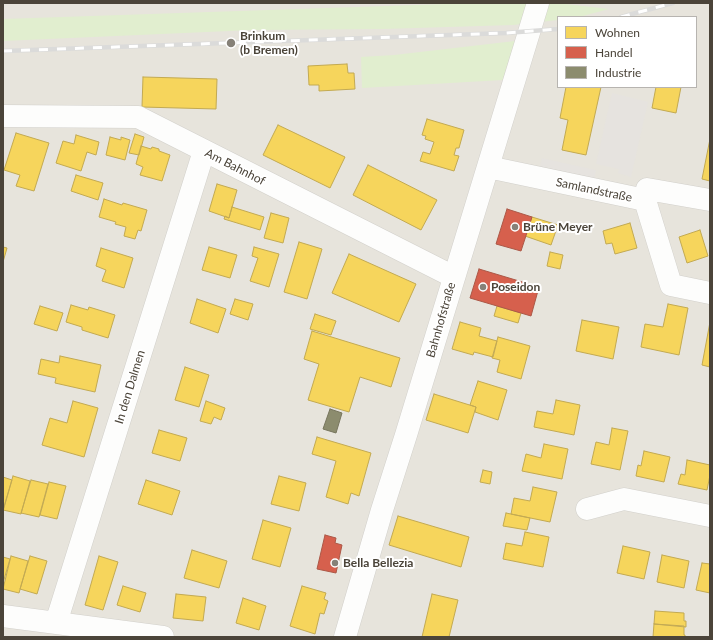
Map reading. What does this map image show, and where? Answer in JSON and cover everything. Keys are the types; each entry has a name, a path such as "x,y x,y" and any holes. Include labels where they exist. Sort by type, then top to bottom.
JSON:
{"street":[{"name":"Bahnhofstraße","path":"345,637 378,522 538,3"},
{"name":"Am Bahnhof","path":"3,116 138,117 454,277"},
{"name":"In den Dalmen","path":"56,622 204,151"},
{"name":"Samlandstraße","path":"488,167 645,200 671,285 710,293"},
{"path":"645,200 647,188 710,200"},
{"path":"587,509 624,499 710,516"},
{"path":"3,616 163,637"}],"shaded area":[{"path":"3,3 710,3 710,637 3,637"},
{"path":"612,93 648,102 631,177 618,173 619,169 596,164"},
{"path":"542,158 596,170 594,182 539,171"}],"green space":[{"path":"475,3 557,3 609,9 583,16 557,16 557,20 513,25 383,29 252,30 3,41 3,19"},
{"path":"515,41 503,80 362,88 361,57 394,55"}],"building: Wohnen":[{"path":"347,64 348,73 354,73 355,89 319,91 319,85 309,85 308,66"},
{"path":"143,77 217,79 216,109 142,107"},
{"path":"566,88 601,88 586,155 562,150 568,120 560,118"},
{"path":"656,88 681,88 676,113 652,108"},
{"path":"427,119 464,130 459,148 456,148 454,155 459,156 454,171 420,161 423,152 430,154 434,142 425,139 426,136 422,135"},
{"path":"278,125 345,157 330,188 263,155"},
{"path":"16,133 49,143 34,191 16,186 20,175 4,170"},
{"path":"135,134 144,137 139,155 129,153"},
{"path":"76,135 99,142 96,155 87,152 81,171 56,163 63,141 74,144"},
{"path":"110,137 121,140 121,137 130,140 125,160 106,155"},
{"path":"710,139 710,181 702,179"},
{"path":"141,146 151,149 152,147 159,149 159,151 170,155 162,181 140,175 143,167 136,164"},
{"path":"368,165 437,200 421,230 353,195"},
{"path":"76,175 103,183 98,200 71,191"},
{"path":"217,184 237,190 229,218 209,211"},
{"path":"104,199 122,205 123,203 147,210 141,231 138,230 135,239 124,236 126,227 115,224 116,222 99,217"},
{"path":"232,207 264,217 260,230 224,219 225,216 229,218"},
{"path":"271,213 289,218 283,243 264,238"},
{"path":"532,217 558,225 551,245 525,236"},
{"path":"630,223 637,248 615,254 612,243 606,244 603,231"},
{"path":"700,230 708,256 687,263 679,237"},
{"path":"299,242 322,249 307,299 284,292"},
{"path":"3,247 7,248 3,262"},
{"path":"209,247 237,255 230,278 202,270"},
{"path":"254,247 279,254 269,287 250,281 258,258 252,256"},
{"path":"101,248 133,258 124,288 102,281 106,270 96,266"},
{"path":"550,252 563,255 560,269 547,266"},
{"path":"349,254 416,284 399,322 332,293"},
{"path":"197,299 226,309 218,333 190,323"},
{"path":"235,299 253,304 248,320 230,314"},
{"path":"668,304 688,308 679,355 641,347 645,324 663,327"},
{"path":"71,305 88,310 89,307 115,315 108,338 82,330 82,327 66,322"},
{"path":"40,306 63,313 57,331 34,324"},
{"path":"497,306 521,313 518,323 494,316"},
{"path":"315,314 336,321 331,335 310,329"},
{"path":"582,320 619,327 613,359 576,351"},
{"path":"460,322 481,328 479,336 497,341 493,357 474,352 473,355 452,349"},
{"path":"710,322 710,367 702,365"},
{"path":"312,331 400,358 391,387 360,377 349,412 308,400 319,364 304,359"},
{"path":"498,337 530,346 521,379 497,372 500,360 492,358"},
{"path":"60,356 101,365 95,392 55,383 56,378 38,374 41,359 59,363"},
{"path":"185,367 209,375 199,407 175,400"},
{"path":"478,381 507,390 498,420 475,412 476,407 470,405"},
{"path":"434,394 476,407 468,433 426,420"},
{"path":"556,400 580,405 574,435 534,427 537,411 553,414"},
{"path":"73,401 98,408 84,457 42,445 50,418 67,423"},
{"path":"206,401 225,408 221,420 214,417 211,424 200,421"},
{"path":"612,428 628,431 620,470 591,464 596,442 609,445"},
{"path":"159,430 187,438 180,461 152,453"},
{"path":"317,437 371,453 359,496 351,493 348,504 326,497 336,461 312,454"},
{"path":"544,444 568,449 562,479 522,471 526,454 541,458"},
{"path":"644,451 670,457 664,482 636,476 638,465 641,466"},
{"path":"687,460 710,465 707,490 678,484 681,474 685,475"},
{"path":"483,470 492,472 490,484 480,482"},
{"path":"13,476 30,481 21,514 3,510"},
{"path":"279,476 306,483 299,511 271,504"},
{"path":"3,477 12,480 3,511"},
{"path":"31,480 48,484 39,517 21,513"},
{"path":"146,480 180,491 172,515 138,504"},
{"path":"49,482 66,486 57,519 40,515"},
{"path":"533,487 557,492 550,522 511,514 514,498 530,501"},
{"path":"506,513 530,518 527,530 503,526"},
{"path":"398,516 469,537 461,567 389,545"},
{"path":"263,520 291,528 280,567 252,559"},
{"path":"525,532 549,537 543,567 503,559 506,543 522,546"},
{"path":"623,546 650,552 644,579 617,573"},
{"path":"192,550 227,561 219,588 184,578"},
{"path":"662,555 689,561 684,588 657,582"},
{"path":"11,556 28,561 19,593 3,589"},
{"path":"30,556 47,561 37,594 20,589"},
{"path":"99,556 118,562 103,610 85,605"},
{"path":"3,557 10,559 3,583"},
{"path":"702,563 710,564 710,593 696,590"},
{"path":"123,586 146,593 140,612 117,605"},
{"path":"302,586 326,593 324,599 328,601 324,614 320,613 315,634 290,626"},
{"path":"176,594 206,597 203,621 173,618"},
{"path":"432,594 458,600 449,637 422,637"},
{"path":"243,598 266,606 259,630 236,623"},
{"path":"655,611 684,613 686,627 654,624"},
{"path":"654,624 684,626 685,637 653,637"}],"building: Handel":[{"name":"Brüne Meyer","path":"507,209 532,217 521,251 496,244"},
{"path":"479,269 539,287 531,316 470,298"},
{"path":"325,535 336,538 335,543 342,545 336,573 317,569"}],"building: Industrie":[{"path":"330,409 342,413 336,433 323,429"}],"railway":[{"path":"625,16 673,3"},
{"path":"3,51 506,33 557,29"}],"place":[{"name":"Brinkum (b Bremen)","path":"231,43"},
{"name":"Brüne Meyer","path":"515,227"},
{"name":"Poseidon","path":"483,287"},
{"name":"Bella Bellezia","path":"335,563"}]}
